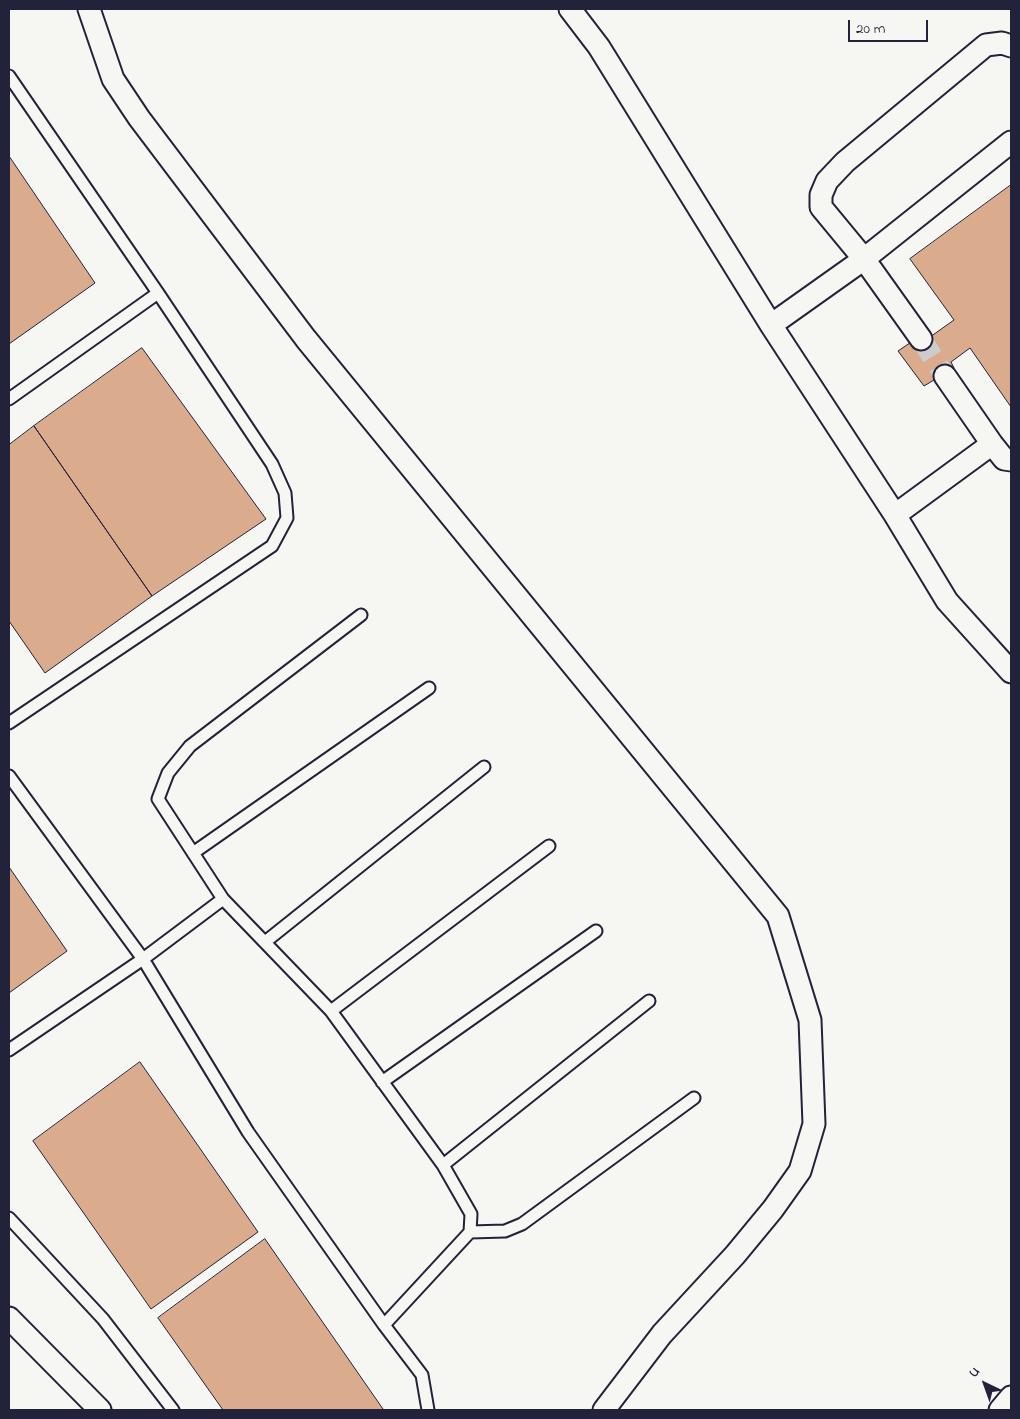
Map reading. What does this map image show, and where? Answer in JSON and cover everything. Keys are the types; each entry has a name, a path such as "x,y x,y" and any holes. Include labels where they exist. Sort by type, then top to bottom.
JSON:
{"street":[{"path":"90,9 113,79 139,118 282,307 778,916 810,1020 814,1124 800,1171 773,1209 662,1334 604,1410"},
{"path":"570,9 599,47 771,325 895,515 947,601 1011,672"},
{"path":"588,9 599,47"},
{"path":"920,339 864,259 821,207 821,194 828,181 845,162 986,46 1002,43 1011,46"},
{"path":"771,325 864,259 1011,142"},
{"path":"945,376 992,444 1004,459 1011,460"},
{"path":"895,515 992,444"},
{"path":"9,1318 100,1410"}],"lane":[{"path":"9,76 158,293 272,464 285,494 287,518 272,546 9,723"},
{"path":"9,399 158,293"},
{"path":"361,615 190,746 168,774 158,799 223,899 331,1011 443,1165 471,1214 470,1232 384,1325"},
{"path":"193,853 429,688"},
{"path":"265,942 484,767"},
{"path":"9,776 143,959 248,1132 384,1325 422,1375 428,1410"},
{"path":"331,1011 549,846"},
{"path":"9,1050 143,959 223,899"},
{"path":"382,1082 596,931"},
{"path":"443,1165 649,1002"},
{"path":"470,1232 505,1231 522,1224 694,1098"},
{"path":"9,1218 103,1319 173,1410"}],"building":[{"path":"9,156 95,283 9,344"},
{"path":"1011,185 1011,407 970,348 951,362 954,368 924,386 898,351 926,332 930,337 954,320 910,259"},
{"path":"142,348 266,519 152,596 34,426"},
{"path":"34,426 152,596 45,673 9,621 9,445"},
{"path":"9,867 67,951 9,993"},
{"path":"140,1062 258,1232 151,1309 33,1141"},
{"path":"265,1239 383,1409 223,1410 158,1318"}],"tunnel":[{"path":"921,339 945,376"}]}
